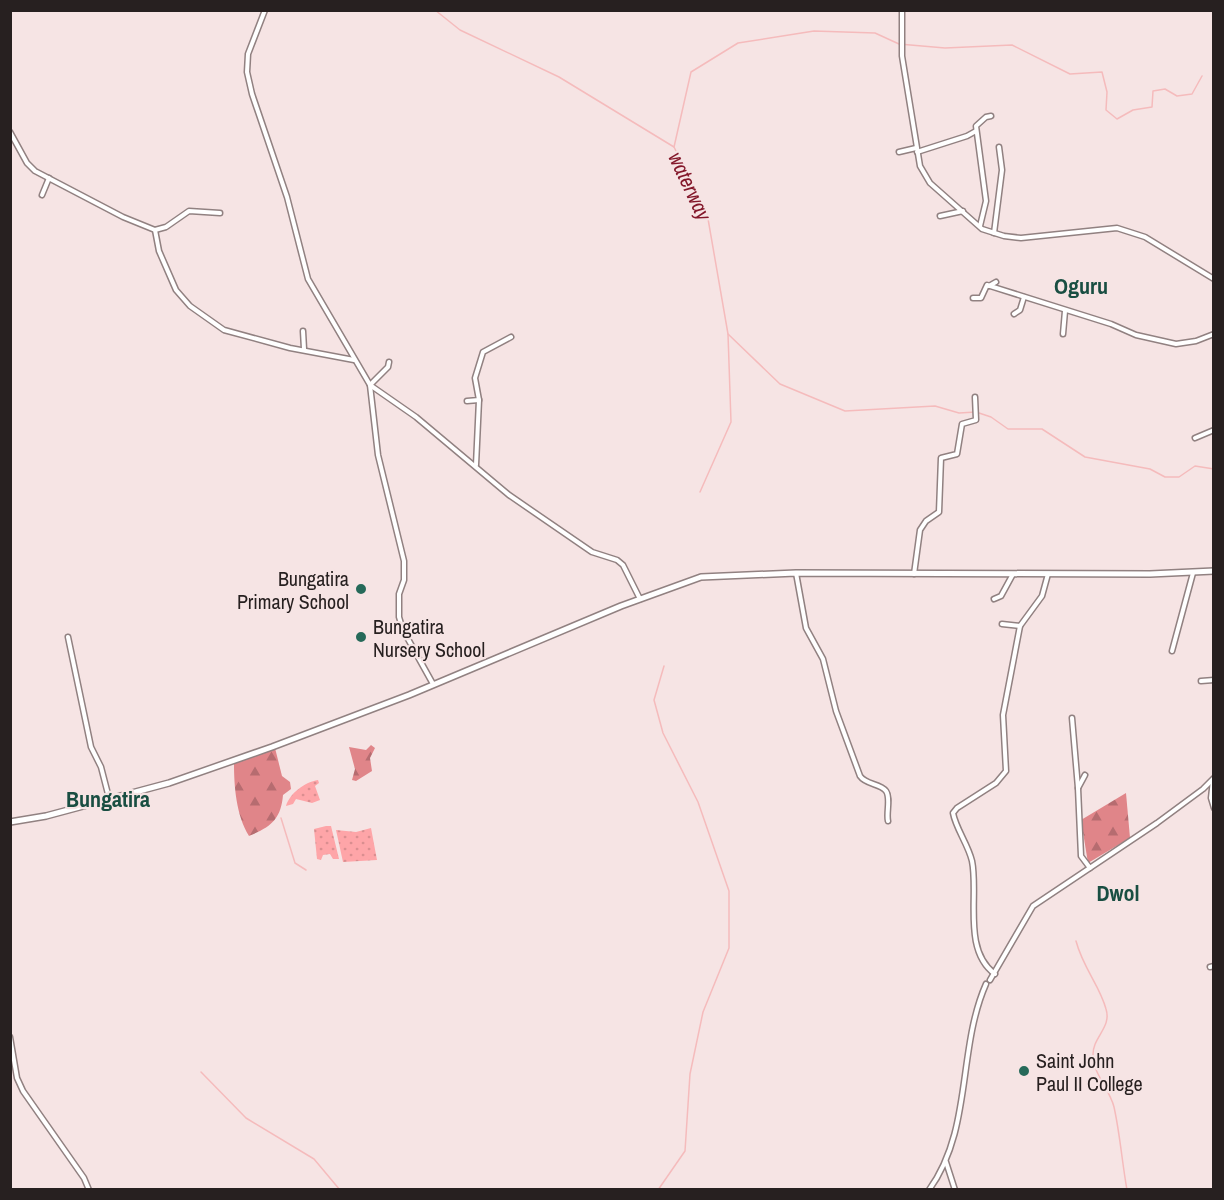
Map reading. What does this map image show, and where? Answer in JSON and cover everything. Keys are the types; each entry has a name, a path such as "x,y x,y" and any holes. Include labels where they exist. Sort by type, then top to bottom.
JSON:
{"street":[{"path":"265,10 248,54 247,72 252,94 287,196 308,279 354,360 370,385 416,417 509,495 592,552 618,561 640,599"},
{"path":"902,10 902,56 920,166 930,183 980,227 994,233 1021,238 1117,228 1145,237 1214,279"},
{"path":"980,227 986,205 976,131 978,124 991,116"},
{"path":"899,152 916,150 968,136 976,131"},
{"path":"10,132 31,167 123,217 155,230 166,227 189,211 220,213"},
{"path":"994,233 1002,170 999,147"},
{"path":"42,195 49,178"},
{"path":"940,216 963,211"},
{"path":"155,230 166,271 176,290 190,306 224,330 290,348 354,360"},
{"path":"974,298 981,298 987,285 996,282"},
{"path":"989,286 1111,324 1136,335 1176,344 1196,341 1214,333"},
{"path":"1014,314 1020,310 1024,297"},
{"path":"1063,334 1066,311"},
{"path":"303,331 304,349"},
{"path":"476,466 480,400 475,378 483,352 511,337"},
{"path":"370,385 388,367 389,362"},
{"path":"370,385 378,455 404,561 403,587 399,594 399,617 403,630 434,684"},
{"path":"914,574 920,530 926,520 939,512 941,458 957,454 962,424 976,420 975,397"},
{"path":"467,401 480,400"},
{"path":"1195,438 1214,430"},
{"path":"10,822 109,798 203,771 434,684 640,599 701,577 796,573 1214,572"},
{"path":"796,573 806,628 823,659 836,711 860,776 864,782 881,787 887,793 888,821"},
{"path":"994,599 1002,596 1013,573"},
{"path":"995,974 985,962 978,945 973,865 953,813 957,808 996,783 1006,771 1003,715 1020,626 1042,596 1048,573"},
{"path":"1172,651 1193,573"},
{"path":"1002,624 1020,626"},
{"path":"68,637 91,747 101,767 109,798"},
{"path":"1201,681 1214,681"},
{"path":"1072,718 1081,856 1090,868"},
{"path":"1078,788 1085,775"},
{"path":"990,980 1033,906 1180,807 1213,778"},
{"path":"1213,778 1211,798 1214,808"},
{"path":"929,1190 946,1162 959,1117 977,1008 986,984"},
{"path":"10,1037 17,1078 23,1091 84,1178 89,1190"},
{"path":"946,1162 955,1190"}],"shaded area":[{"path":"318,780 319,783 315,786 320,800 312,803 296,799 293,804 286,806 299,789"},
{"path":"331,826 339,859 333,859 330,854 323,855 321,860 317,859 314,829"},
{"path":"371,828 377,860 343,862 336,830 356,832"}],"green space":[{"path":"371,745 375,748 370,758 372,771 356,781 352,780 355,769 349,747 366,750"},
{"path":"275,748 282,776 290,782 291,789 283,795 280,810 274,821 249,836 241,819 235,791 234,763"},
{"path":"1126,793 1130,838 1088,863 1081,820"}],"waterway":[{"name":"waterway","path":"435,10 460,30 559,77 674,147 707,213 728,334 731,422 700,492"},
{"path":"674,147 691,72 738,43 814,31 875,33 899,44 945,48 1012,45 1070,74 1102,72 1107,92 1106,110 1117,119 1133,110 1152,107 1153,91 1165,89 1177,96 1192,94 1202,76"},
{"path":"728,334 780,384 845,411 935,406 959,413 976,412 991,417 1008,429 1042,429 1085,457 1150,469 1165,477 1179,477 1195,466 1214,469"},
{"path":"658,1190 685,1151 690,1074 703,1012 729,948 729,891 698,802 663,733 654,700 664,666"},
{"path":"281,818 295,863 306,870"},
{"path":"1076,941 1106,1009 1106,1022 1095,1043 1093,1056 1114,1107 1127,1190"},
{"path":"201,1072 246,1118 314,1159 340,1190"}],"place":[{"name":"Bungatira Primary School","path":"361,589"},
{"name":"Bungatira Nursery School","path":"361,637"},
{"name":"Saint John Paul II College","path":"1024,1071"}],"district":[{"name":"Oguru","path":"1081,286"},
{"name":"Bungatira","path":"108,799"},
{"name":"Dwol","path":"1118,893"}]}
